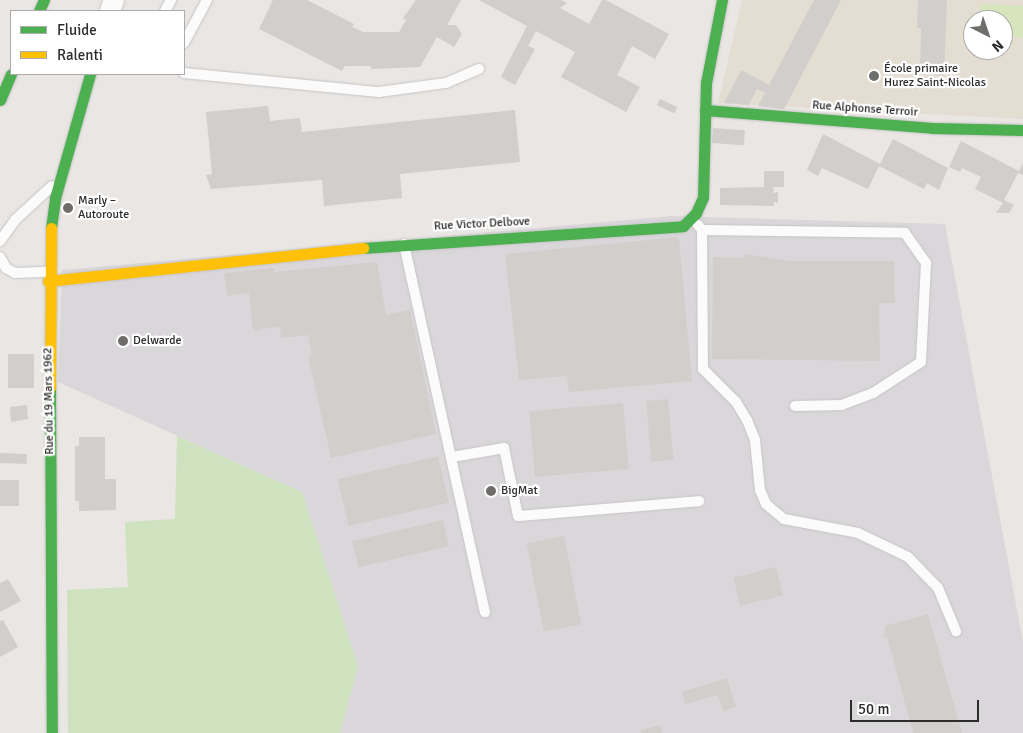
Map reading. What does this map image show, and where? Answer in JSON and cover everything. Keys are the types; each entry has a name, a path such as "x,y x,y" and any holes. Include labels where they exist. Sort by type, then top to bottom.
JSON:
{"main road":[{"path":"692,219 703,197 707,71 722,0"},
{"path":"0,100 12,75"},
{"name":"Rue du 19 Mars 1962","path":"52,733 48,277 50,227 60,179 90,75"},
{"name":"Rue Alphonse Terroir","path":"705,110 932,128 1023,130"},
{"name":"Rue Victor Delbove","path":"48,277 404,243 672,229 692,219"}],"lane":[{"path":"185,41 207,0"},
{"path":"185,73 380,92 446,83 480,69"},
{"path":"0,241 14,220 60,179"},
{"path":"692,219 702,230 703,369 736,402 747,420 755,440 760,490 766,504 784,519 858,533 908,557 935,583 956,632"},
{"path":"702,230 905,233 926,263 920,362 873,393 841,405 795,406"},
{"path":"404,243 486,612"},
{"path":"0,257 6,268 15,273 48,277"},
{"path":"452,457 504,448 518,516 699,501"}],"shaded area":[{"name":"École primaire Hurez Saint-Nicolas","path":"742,0 1023,0 1023,119 718,103"},
{"path":"672,216 945,224 1023,642 1023,733 340,733 358,666 302,492 58,382 62,270"}],"green space":[{"path":"981,4 1023,6 1023,38 1013,38 1013,10 981,10"},
{"path":"177,436 302,492 358,666 340,733 68,733 67,590 128,587 125,522 175,519"}],"building":[{"path":"273,0 307,0 354,24 352,27 363,32 399,32 406,20 403,18 416,0 461,0 447,25 456,25 462,34 454,47 437,37 420,67 371,69 371,66 345,66 342,71 259,29"},
{"path":"479,0 561,0 567,3 560,8 589,24 602,0 606,0 669,34 655,59 632,46 617,75 640,87 626,112 561,77 575,52 536,31 528,46 535,49 515,85 501,77 527,26"},
{"path":"814,0 841,0 784,109 758,106 765,93 757,89 749,105 724,103 741,70 769,85"},
{"path":"918,0 947,0 944,75 920,74 921,28 917,28"},
{"path":"660,99 677,107 674,113 657,105"},
{"path":"268,106 270,121 300,118 302,132 515,110 520,162 400,174 402,198 324,206 322,180 211,189 206,175 212,174 206,112"},
{"path":"713,128 745,130 744,145 712,143"},
{"path":"823,134 880,164 893,139 948,168 939,190 927,183 924,189 879,166 868,189 822,168 818,176 807,170"},
{"path":"961,141 1019,171 1023,163 1023,175 1018,173 1004,200 1014,205 1009,213 996,213 1003,203 975,189 981,177 962,168 960,172 949,167"},
{"path":"764,171 784,171 784,187 773,187 774,193 778,192 778,203 774,202 774,206 720,205 720,188 764,187"},
{"path":"679,237 692,381 569,392 567,376 519,380 505,254"},
{"path":"744,254 791,261 894,261 895,303 879,303 880,361 712,359 713,257 744,258"},
{"path":"377,262 386,315 410,310 436,434 331,458 308,356 312,355 308,335 281,338 280,327 260,329 257,332 253,330 249,293 227,296 224,273 274,268 274,272"},
{"path":"8,354 34,354 34,388 8,388"},
{"path":"668,399 673,460 651,462 646,401"},
{"path":"623,403 629,469 535,477 529,411"},
{"path":"27,405 28,419 11,422 10,407"},
{"path":"79,437 105,437 105,479 116,479 116,510 79,511 79,501 75,501 75,446 79,446"},
{"path":"0,453 27,454 27,464 0,463"},
{"path":"438,456 449,503 348,526 338,479"},
{"path":"0,480 19,480 19,506 0,506"},
{"path":"443,520 449,546 358,567 352,541"},
{"path":"564,536 581,624 544,632 527,543"},
{"path":"776,567 783,595 740,606 733,578"},
{"path":"8,579 21,601 0,612 0,583"},
{"path":"928,614 962,733 913,733 887,636 884,638 885,626"},
{"path":"3,620 18,647 0,657 0,621"},
{"path":"727,678 736,707 723,711 718,695 685,704 682,692"},
{"path":"660,725 662,733 642,733 641,730"}],"traffic: fast":[{"path":"39,10 44,0"},
{"path":"363,248 683,226 696,213 703,197 706,83 722,0"},
{"path":"0,100 11,75"},
{"path":"51,228 55,198 90,75"},
{"path":"705,110 932,128 1023,130"},
{"path":"50,387 52,733"}],"traffic: slow":[{"path":"50,387 51,228"},
{"path":"48,281 363,248"}],"place":[{"name":"École primaire Hurez Saint-Nicolas","path":"874,76"},
{"name":"Marly – Autoroute","path":"68,208"},
{"name":"Delwarde","path":"123,341"},
{"name":"BigMat","path":"491,491"}]}
